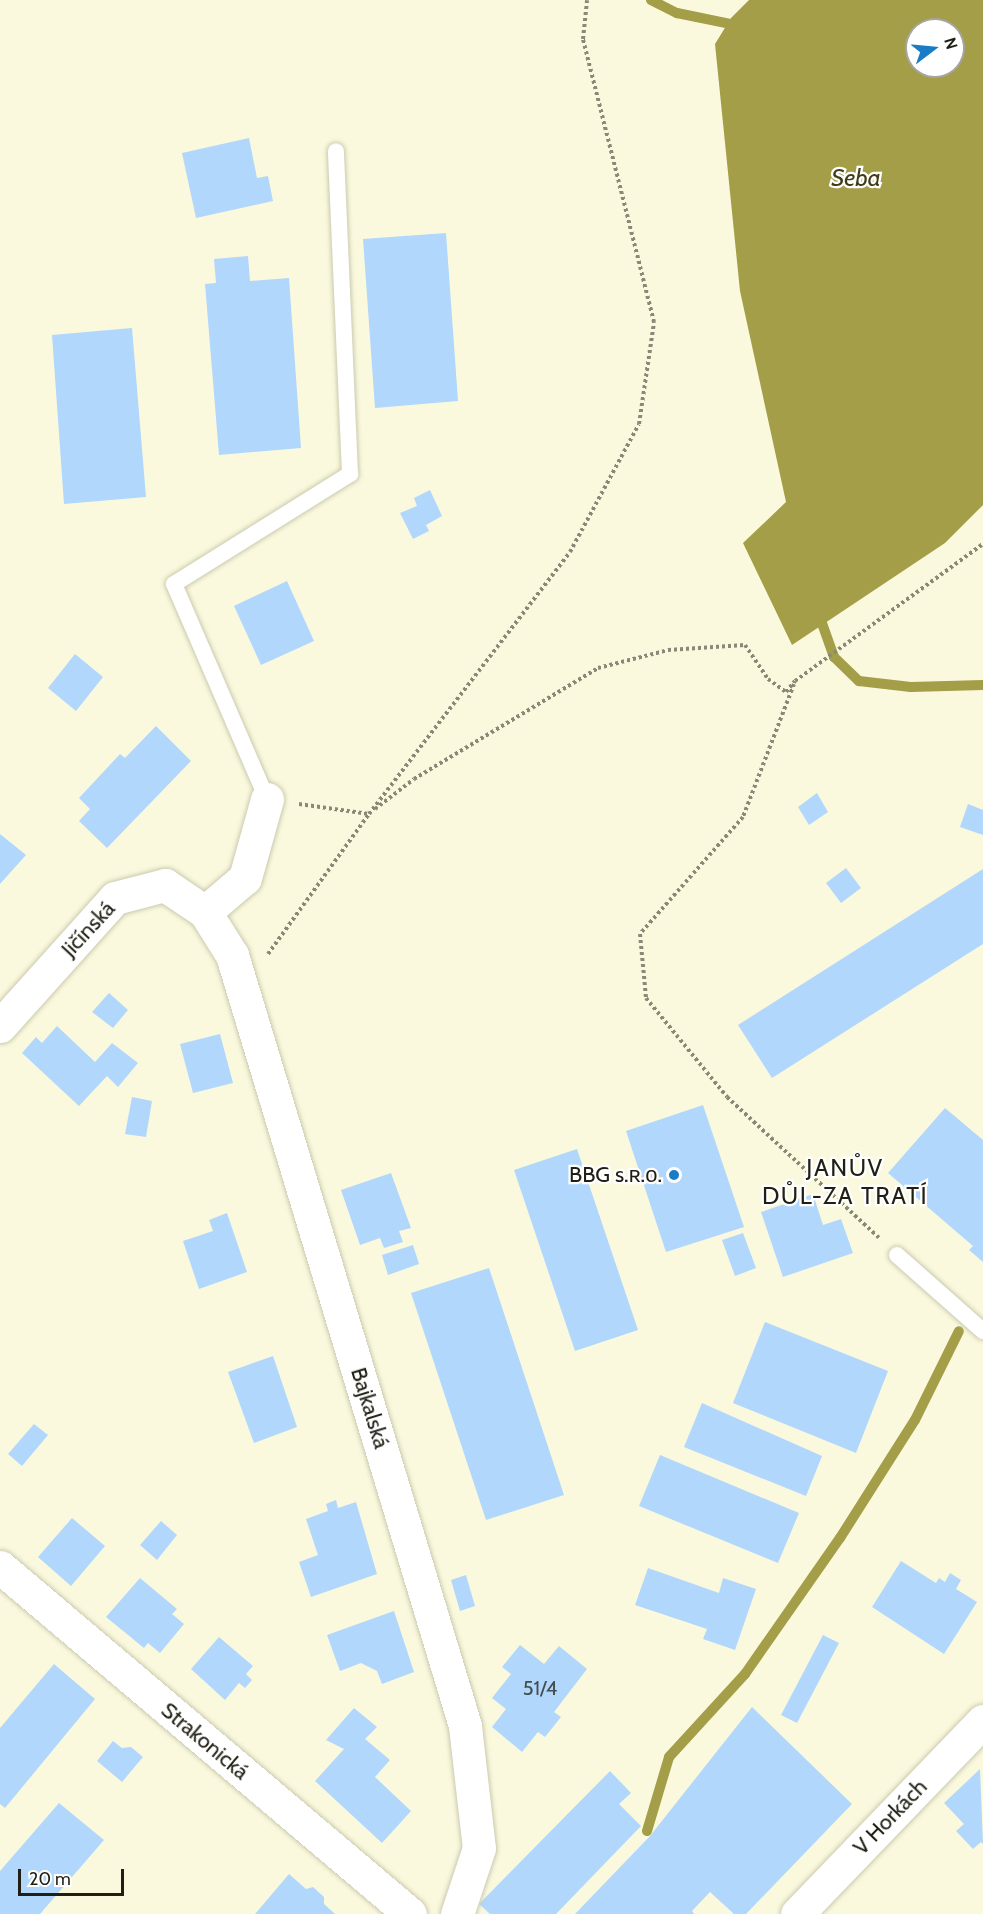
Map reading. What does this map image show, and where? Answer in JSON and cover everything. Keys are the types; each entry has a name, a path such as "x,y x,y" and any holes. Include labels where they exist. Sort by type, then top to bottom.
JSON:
{"street":[{"path":"205,912 245,878 267,799"},
{"name":"Jičínská","path":"0,1026 115,898 165,885 205,912"},
{"name":"Bajkalská","path":"205,912 232,955 465,1726 479,1848 457,1914"},
{"name":"Strakonická","path":"0,1567 410,1914"},
{"name":"V Horkách","path":"797,1914 982,1724"}],"lane":[{"path":"267,799 174,584 350,474 336,151"},
{"path":"897,1255 983,1331"}],"path":[{"path":"242,990 369,814 570,552 639,424 654,322 583,39 587,0"},
{"path":"267,799 369,814 414,779 598,668 668,650 745,645 768,679 786,692 795,681 983,544"},
{"path":"795,681 743,816 639,934 646,999 727,1097 897,1255"}],"water":[{"name":"Seba","path":"749,0 983,0 983,505 945,543 792,645 743,543 786,502 740,291 715,44 731,18"}],"building":[{"path":"249,138 257,178 268,176 273,201 196,218 182,153"},
{"path":"446,233 458,401 375,408 363,239"},
{"path":"248,256 250,281 289,278 301,448 219,455 205,284 216,283 214,259"},
{"path":"132,328 146,497 64,504 52,335"},
{"path":"430,490 442,516 426,525 429,531 413,539 400,513 417,506 414,498"},
{"path":"287,581 314,641 261,665 234,606"},
{"path":"75,654 103,677 76,711 48,688"},
{"path":"156,726 191,761 107,848 79,821 90,809 79,798 120,754 125,758"},
{"path":"817,793 828,812 809,825 798,807"},
{"path":"968,804 983,810 983,835 960,827"},
{"path":"0,834 26,855 0,884"},
{"path":"846,868 861,888 841,903 826,883"},
{"path":"983,869 983,944 772,1078 738,1025"},
{"path":"109,993 128,1010 113,1028 92,1012"},
{"path":"57,1026 95,1062 112,1043 138,1063 118,1087 107,1076 79,1106 22,1053 36,1037 42,1043"},
{"path":"220,1034 233,1083 193,1093 180,1044"},
{"path":"132,1097 152,1101 146,1137 125,1134"},
{"path":"703,1105 744,1227 666,1252 626,1131"},
{"path":"945,1108 983,1140 983,1262 969,1250 973,1246 888,1173"},
{"path":"577,1149 638,1330 575,1351 514,1170"},
{"path":"391,1173 411,1228 399,1231 403,1242 384,1248 380,1238 360,1245 341,1190"},
{"path":"813,1194 823,1225 841,1219 853,1253 783,1277 761,1212"},
{"path":"227,1213 247,1272 199,1289 183,1241 213,1231 209,1220"},
{"path":"743,1233 756,1268 735,1276 722,1240"},
{"path":"413,1245 419,1264 388,1275 382,1255"},
{"path":"489,1268 564,1495 486,1520 411,1293"},
{"path":"765,1322 888,1371 856,1453 733,1403"},
{"path":"273,1356 297,1427 254,1443 228,1372"},
{"path":"702,1403 822,1456 806,1496 684,1447"},
{"path":"34,1424 48,1435 22,1466 8,1454"},
{"path":"660,1455 799,1513 778,1563 639,1506"},
{"path":"336,1500 338,1508 356,1502 377,1574 311,1597 299,1562 318,1555 306,1519 328,1511 326,1504"},
{"path":"72,1518 105,1546 71,1586 38,1557"},
{"path":"161,1521 177,1535 157,1560 140,1545"},
{"path":"901,1561 936,1583 939,1578 945,1582 950,1573 961,1580 956,1589 977,1602 944,1654 872,1607"},
{"path":"648,1568 719,1593 723,1578 756,1589 735,1650 703,1639 707,1629 635,1605"},
{"path":"466,1575 475,1606 460,1611 451,1580"},
{"path":"140,1578 177,1609 172,1614 184,1624 160,1653 148,1643 144,1648 106,1617"},
{"path":"394,1611 414,1672 382,1684 377,1671 361,1663 340,1671 327,1635"},
{"path":"823,1635 839,1643 797,1723 781,1715"},
{"path":"219,1637 253,1666 246,1674 252,1680 245,1688 239,1683 225,1700 191,1669"},
{"path":"520,1645 544,1664 559,1646 587,1669 554,1712 561,1717 545,1737 538,1732 522,1752 492,1727 506,1709 492,1698 511,1674 502,1667"},
{"path":"54,1664 95,1699 5,1808 0,1804 0,1728"},
{"path":"752,1707 852,1804 746,1914 734,1914 710,1892 692,1911 694,1914 575,1914 650,1836"},
{"path":"354,1708 377,1727 365,1739 390,1760 375,1777 411,1811 382,1843 315,1781 344,1749 326,1740"},
{"path":"113,1741 122,1748 131,1747 143,1757 122,1782 97,1761"},
{"path":"980,1769 983,1844 981,1842 973,1849 956,1831 964,1824 944,1803"},
{"path":"610,1771 631,1793 619,1804 641,1826 556,1914 490,1914 479,1904"},
{"path":"59,1803 104,1840 40,1914 0,1914 0,1871"},
{"path":"289,1874 306,1889 313,1887 324,1897 324,1904 335,1914 255,1914"}],"waterway":[{"path":"651,0 677,13 740,26"},
{"path":"818,612 834,657 859,681 911,687 983,685"},
{"path":"647,1831 669,1757 745,1674 840,1538 915,1420 959,1331"}],"place":[{"name":"BBG s.ʀ.ᴏ.","path":"674,1175"}],"district":[{"name":"JANŮV DŮL-ZA TRATÍ","path":"845,1182"}]}
